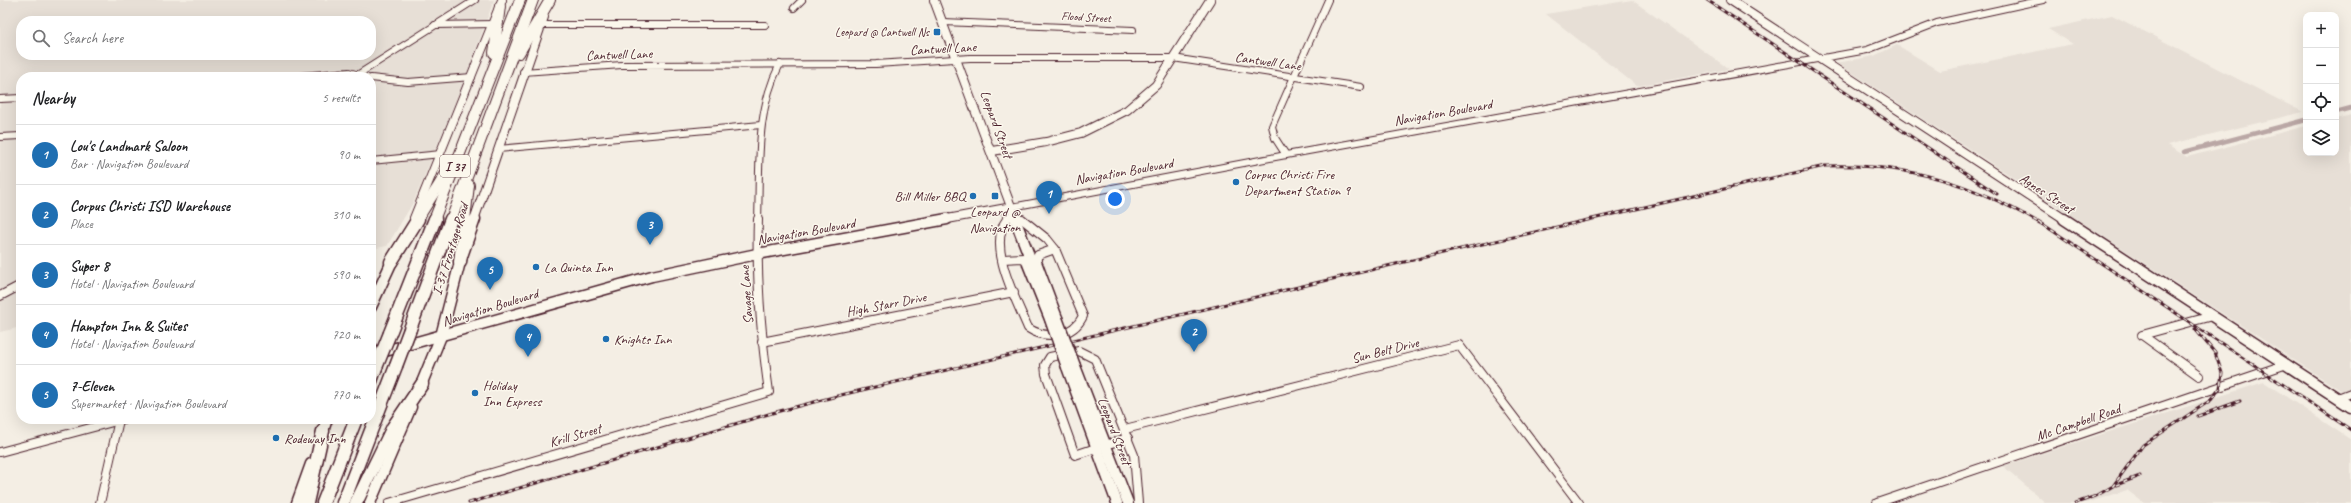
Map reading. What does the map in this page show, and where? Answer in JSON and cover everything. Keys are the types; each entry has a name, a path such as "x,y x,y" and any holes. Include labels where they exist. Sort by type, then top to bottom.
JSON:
{"highway":[{"name":"I 37","path":"376,368 520,0"},
{"name":"I 37","path":"376,418 471,169 495,100 533,0"},
{"path":"495,100 536,22 551,0"},
{"path":"488,84 496,44 501,3"},
{"path":"391,262 462,147"},
{"path":"460,262 471,169"},
{"path":"356,503 393,427 422,384"},
{"path":"323,503 354,424"},
{"name":"I 37","path":"343,503 374,424"},
{"path":"307,503 325,425"}],"main road":[{"name":"I-37 Frontage Road","path":"370,503 422,384 441,336 460,262 523,72 551,0"},
{"name":"Leopard Street","path":"934,0 992,151 1031,261 1101,447 1117,503"},
{"path":"992,151 1046,142 1081,133 1105,123 1142,100 1156,85 1210,0"},
{"name":"Agnes Street","path":"1730,0 2351,407"},
{"path":"376,296 391,262 419,209 501,3"},
{"name":"Navigation Boulevard","path":"376,354 622,284 757,254 1013,210"},
{"path":"297,503 325,425"},
{"name":"Leopard Street","path":"1101,447 1128,503"}],"street":[{"path":"362,72 475,0"},
{"path":"794,8 802,0"},
{"path":"1286,155 1275,138 1272,126 1328,0"},
{"path":"2009,0 2018,5"},
{"name":"Navigation Boulevard","path":"1013,210 1286,155 1867,50 1937,23 2043,0"},
{"name":"Flood Street","path":"942,22 1134,30"},
{"path":"435,25 493,24"},
{"path":"540,25 765,25"},
{"name":"Cantwell Lane","path":"523,72 622,65 876,64 957,59 1173,58 1361,87"},
{"name":"Savage Lane","path":"769,392 762,342 757,254 761,125 763,105 770,82 780,64"},
{"path":"376,80 412,82 472,77"},
{"path":"0,99 16,98"},
{"path":"498,149 761,125"},
{"path":"0,137 16,136"},
{"path":"376,160 441,154"},
{"path":"1013,210 1047,239 1055,249 1083,316 1081,324 1073,330 1044,336 1034,334 1028,328 1002,259 1000,246 1001,227 1013,210"},
{"path":"1002,259 1024,258 1031,261 1038,255 1055,249"},
{"path":"0,296 16,288"},
{"name":"High Starr Drive","path":"762,342 1014,292"},
{"path":"2199,376 2142,335 2212,316"},
{"name":"Sun Belt Drive","path":"1125,429 1459,345 1579,503"},
{"path":"1128,438 1075,455 1046,374 1044,364 1050,358 1066,353 1081,351 1089,352 1095,359 1117,415 1125,429 1134,454 1137,471 1138,503"},
{"name":"Mc Campbell Road","path":"1877,503 2287,364"},
{"name":"Krill Street","path":"389,503 769,392"},
{"path":"2338,398 2351,393"},
{"path":"0,452 106,424"},
{"path":"100,503 120,424"}],"shaded area":[{"path":"0,0 494,0 468,71 414,201 387,246 376,248 376,72 16,72 16,328 0,332"},
{"path":"1632,0 1729,69 1637,86 1546,14"},
{"path":"2112,15 2303,112 2167,145 2187,157 2303,127 2303,156 2339,156 2339,118 2351,115 2351,397 1837,63 1874,56 1897,45 1940,71 2073,44 2048,29"},
{"path":"2264,382 2351,440 2351,503 2144,503 2127,490 2087,503 2046,503 2003,466"}],"waterway":[{"path":"2339,111 2351,108"},
{"path":"2184,152 2303,121"}],"railway":[{"path":"1707,0 1997,194"},
{"path":"469,503 772,413 841,395 1434,255 1825,166 1884,168 1912,172 1938,179 1965,187 1991,198 2017,210 2043,225"},
{"path":"2038,221 2351,430"},
{"path":"2076,503 2096,496 2113,486 2143,445 2211,400 2220,388 2222,373 2215,353 2195,329"},
{"path":"2198,416 2240,401"},
{"path":"2116,485 2140,476"}],"place":[{"name":"Leopard @ Cantwell Ns","path":"937,32"},
{"name":"Corpus Christi Fire Department Station 9","path":"1236,182"},
{"name":"Bill Miller BBQ","path":"973,196"},
{"name":"Leopard @ Navigation","path":"995,196"},
{"name":"Lou's Landmark Saloon","path":"1049,214"},
{"name":"Super 8","path":"650,245"},
{"name":"La Quinta Inn","path":"536,267"},
{"name":"7-Eleven","path":"490,290"},
{"name":"Knights Inn","path":"606,339"},
{"name":"Corpus Christi ISD Warehouse","path":"1194,352"},
{"name":"Hampton Inn & Suites","path":"528,357"},
{"name":"Holiday Inn Express","path":"475,393"},
{"name":"Rodeway Inn","path":"276,438"}]}
